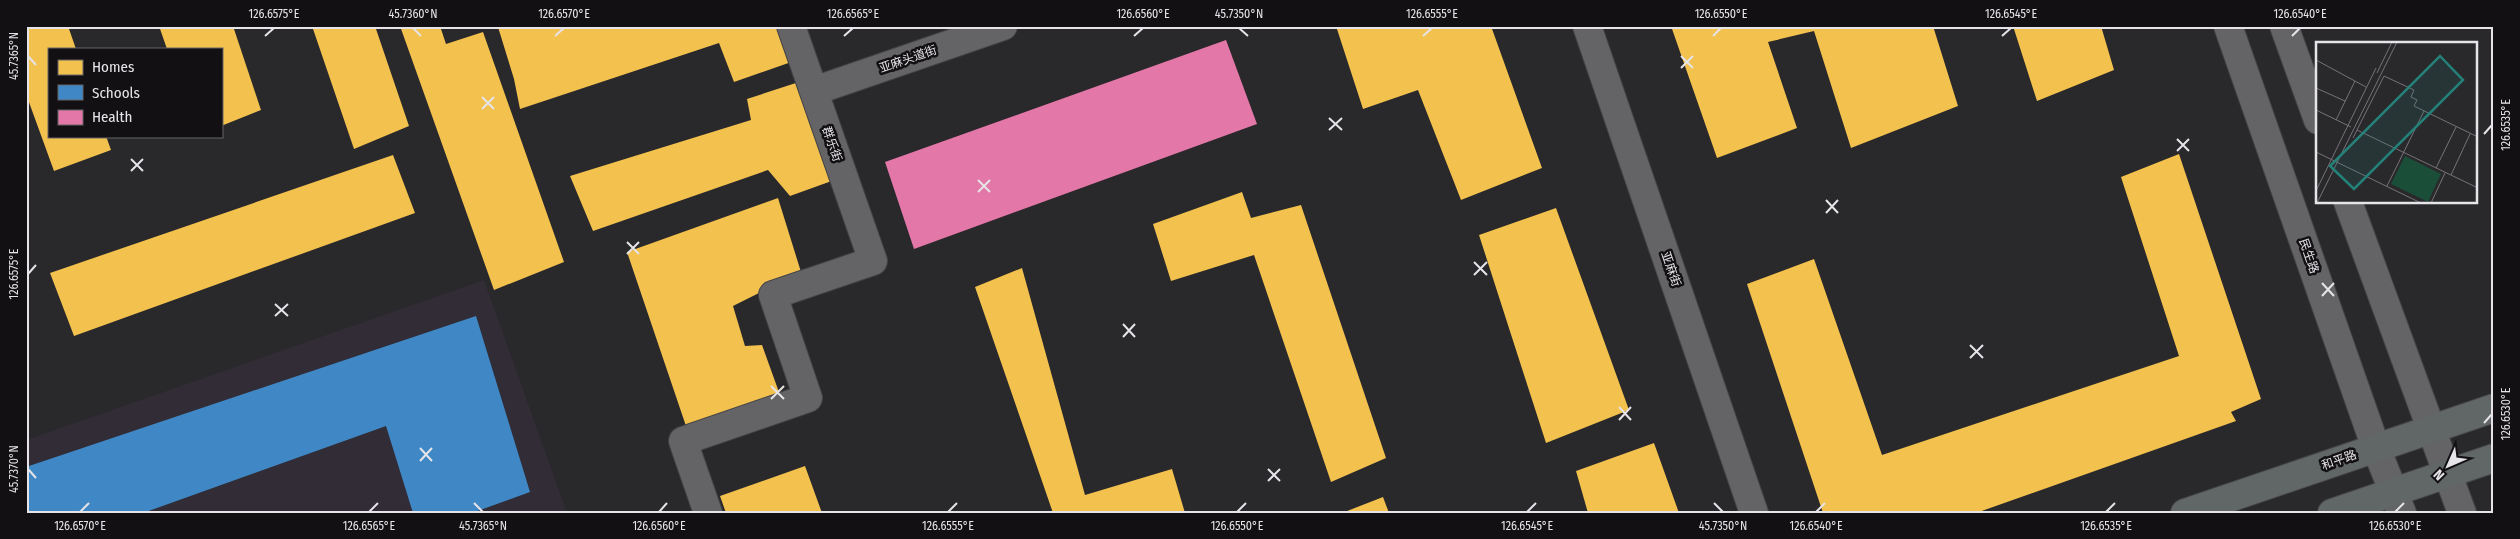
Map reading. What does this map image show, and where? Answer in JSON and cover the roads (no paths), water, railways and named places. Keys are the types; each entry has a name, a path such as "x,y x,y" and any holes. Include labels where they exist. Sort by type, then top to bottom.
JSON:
{"main road":[{"name":"和平路","path":"2184,513 2494,408"},
{"path":"2332,513 2398,501 2447,474 2494,458"}],"street":[{"name":"群乐街","path":"708,513 683,441 808,398 773,295 873,261 791,26"},
{"name":"亚麻头道街","path":"814,91 1003,26"},
{"name":"亚麻街","path":"1587,26 1754,513"},
{"name":"民生路","path":"2228,26 2376,448 2398,501"},
{"path":"2284,26 2316,114"},
{"path":"2349,204 2462,513"}]}
